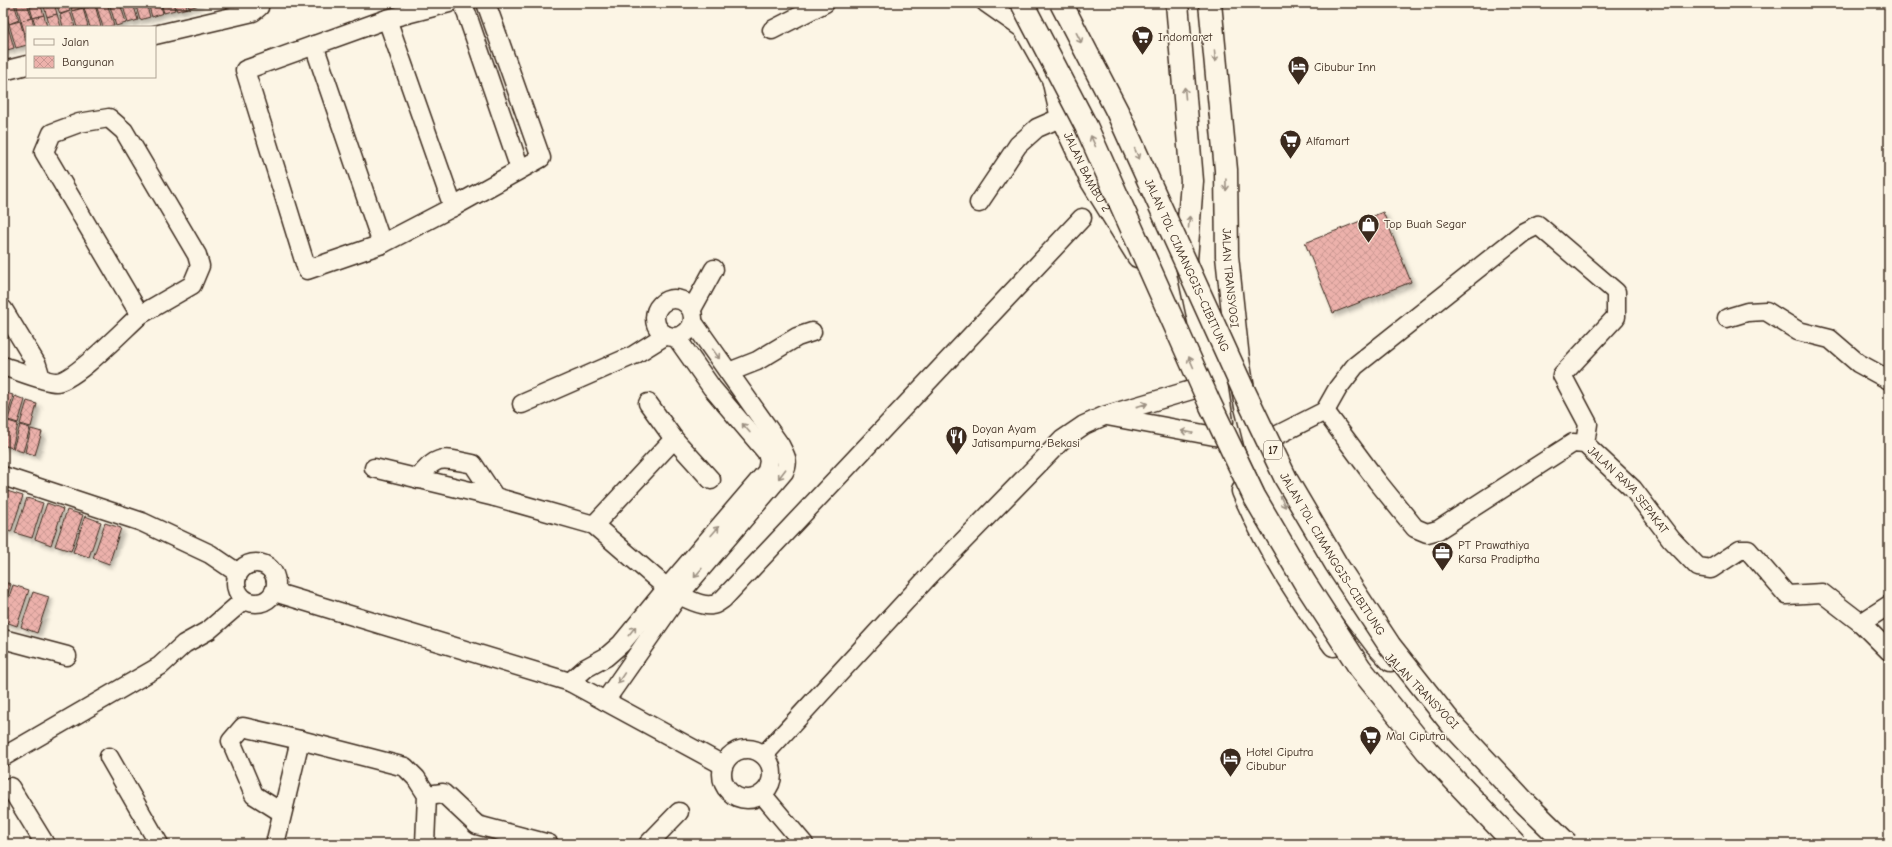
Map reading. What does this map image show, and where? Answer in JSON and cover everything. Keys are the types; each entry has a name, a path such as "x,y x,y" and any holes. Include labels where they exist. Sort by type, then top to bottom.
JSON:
{"highway":[{"path":"1022,3 1086,126 1210,404 1254,496 1305,583 1360,668 1426,751 1515,844"},
{"name":"JALAN TOL CIMANGGIS–CIBITUNG","path":"1061,3 1117,111 1286,479 1336,564 1390,646 1454,727 1526,804 1567,844"},
{"path":"1178,3 1192,181 1186,260 1202,335 1216,383 1219,412 1225,438 1238,479 1256,523 1278,563 1313,616 1350,666 1386,707 1515,844"},
{"name":"JALAN TRANSYOGI","path":"1210,3 1226,170 1227,256 1238,359 1246,407 1256,446 1285,507 1312,554 1341,598 1376,644 1418,690 1575,844"}],"street":[{"path":"156,35 253,12 259,7 258,3"},
{"path":"448,3 387,19 245,70 307,270 382,244 453,207 541,158 486,3"},
{"path":"463,3 520,169"},
{"path":"772,30 825,3"},
{"name":"JALAN BAMBU 2","path":"986,3 1023,29 1050,79 1060,118 1090,182 1125,239 1174,313 1184,325 1202,335"},
{"path":"387,19 453,207"},
{"path":"314,45 382,244"},
{"path":"3,71 26,65"},
{"path":"3,366 57,382 63,381 73,375 140,315 192,285 200,266 197,255 124,131 109,118 79,124 52,132 44,152 140,315"},
{"path":"979,203 1018,145 1037,128 1060,118"},
{"path":"374,468 495,497 594,525 673,591 707,605 714,605 723,599 1082,218"},
{"path":"1256,446 1325,411 1338,388 1355,366 1524,232 1537,225 1616,292 1616,317 1562,375 1588,424 1585,444"},
{"path":"522,404 634,355 671,336 688,332 692,316 714,268"},
{"path":"570,682 586,668 606,657 621,644 673,591 784,472 788,464 788,460 780,445 729,372 692,316 684,301 673,299 659,306 655,317 658,328 671,336 712,388 767,453 769,461 767,471 673,591 605,701"},
{"path":"3,309 37,365 41,378"},
{"path":"1727,318 1747,312 1766,312 1798,332 1830,339 1858,363 1889,380"},
{"path":"729,372 757,361 797,337 812,332"},
{"path":"764,755 929,576 1062,440 1084,425 1104,416 1216,383"},
{"path":"648,403 674,439 711,480"},
{"name":"JALAN RAYA SEPAKAT","path":"1325,411 1377,481 1415,528 1427,534 1438,530 1469,512 1573,443 1585,444 1633,489 1671,539 1698,567 1712,570 1740,550 1748,550 1787,595 1822,593 1861,623"},
{"path":"1104,416 1225,438"},
{"path":"594,525 674,439"},
{"path":"418,479 427,466 441,458 473,464 495,497"},
{"path":"3,476 142,522 210,554 238,573"},
{"path":"250,564 265,566 275,577 274,592 268,600 259,604 250,603 244,600 236,588 235,583 238,573 241,569 250,564"},
{"path":"274,592 570,682 723,764"},
{"path":"3,757 160,666 184,644 209,630 244,600"},
{"path":"1889,605 1861,623 1889,650"},
{"path":"3,640 67,656"},
{"path":"281,812 254,795 231,741 243,727 405,767 416,778 427,794 425,844"},
{"path":"275,844 281,812 300,740"},
{"path":"741,749 753,749 764,755 769,761 772,775 771,782 762,794 753,798 743,799 734,796 723,782 721,773 723,764 730,754 741,749"},
{"path":"110,757 159,844"},
{"path":"10,787 45,844"},
{"path":"427,794 443,793 477,826 549,844"},
{"path":"762,794 804,844"},
{"path":"648,844 679,812"}],"building":[{"path":"3,3 14,3 19,20 9,24"},
{"path":"16,3 27,3 32,18 21,21"},
{"path":"29,3 40,3 44,15 33,18"},
{"path":"43,3 54,3 57,14 47,17"},
{"path":"56,3 68,3 70,11 60,14"},
{"path":"70,3 81,3 83,7 72,11"},
{"path":"83,3 94,3 95,4 84,7"},
{"path":"107,3 114,26 103,26 96,5"},
{"path":"109,3 120,3 126,23 116,26"},
{"path":"122,3 133,3 138,20 128,23"},
{"path":"135,3 146,3 150,17 140,20"},
{"path":"148,3 160,3 163,13 152,17"},
{"path":"161,3 173,3 175,10 164,13"},
{"path":"174,3 186,3 187,8 177,11"},
{"path":"188,3 199,3 199,5 189,8"},
{"path":"95,5 101,26 90,26 84,8"},
{"path":"83,8 88,26 77,26 72,11"},
{"path":"3,9 7,23 3,25"},
{"path":"70,11 75,26 63,26 60,15"},
{"path":"57,14 61,26 50,26 47,17"},
{"path":"44,15 47,26 36,26 33,18"},
{"path":"32,18 34,26 26,26 26,37 21,21"},
{"path":"20,21 26,45 16,48 9,24"},
{"path":"7,24 14,48 4,51 3,25"},
{"path":"1383,212 1411,282 1333,313 1305,243"},
{"path":"3,392 13,395 7,419 3,418"},
{"path":"15,396 25,400 18,423 8,420"},
{"path":"27,401 37,404 31,427 20,424"},
{"path":"3,419 6,420 3,431"},
{"path":"8,421 18,424 12,448 3,445 3,437"},
{"path":"20,425 30,428 23,452 13,449"},
{"path":"31,429 42,432 35,455 25,452"},
{"path":"7,491 23,496 11,532 3,529 3,504"},
{"path":"27,498 43,503 32,538 15,533"},
{"path":"47,503 63,509 51,545 35,539"},
{"path":"67,510 83,515 71,551 55,546"},
{"path":"85,516 101,522 89,557 73,552"},
{"path":"105,523 121,528 109,564 93,558"},
{"path":"3,582 11,584 3,608"},
{"path":"13,585 29,590 17,626 3,621 3,615"},
{"path":"33,592 49,597 37,633 21,627"}],"place":[{"name":"Indomaret","path":"1143,56"},
{"name":"Cibubur Inn","path":"1299,86"},
{"name":"Alfamart","path":"1291,160"},
{"name":"Top Buah Segar","path":"1368,244"},
{"name":"Doyan Ayam Jatisampurna, Bekasi","path":"957,456"},
{"name":"PT Prawathiya Karsa Pradiptha","path":"1443,572"},
{"name":"Mal Ciputra","path":"1370,756"},
{"name":"Hotel Ciputra Cibubur","path":"1230,778"}]}
